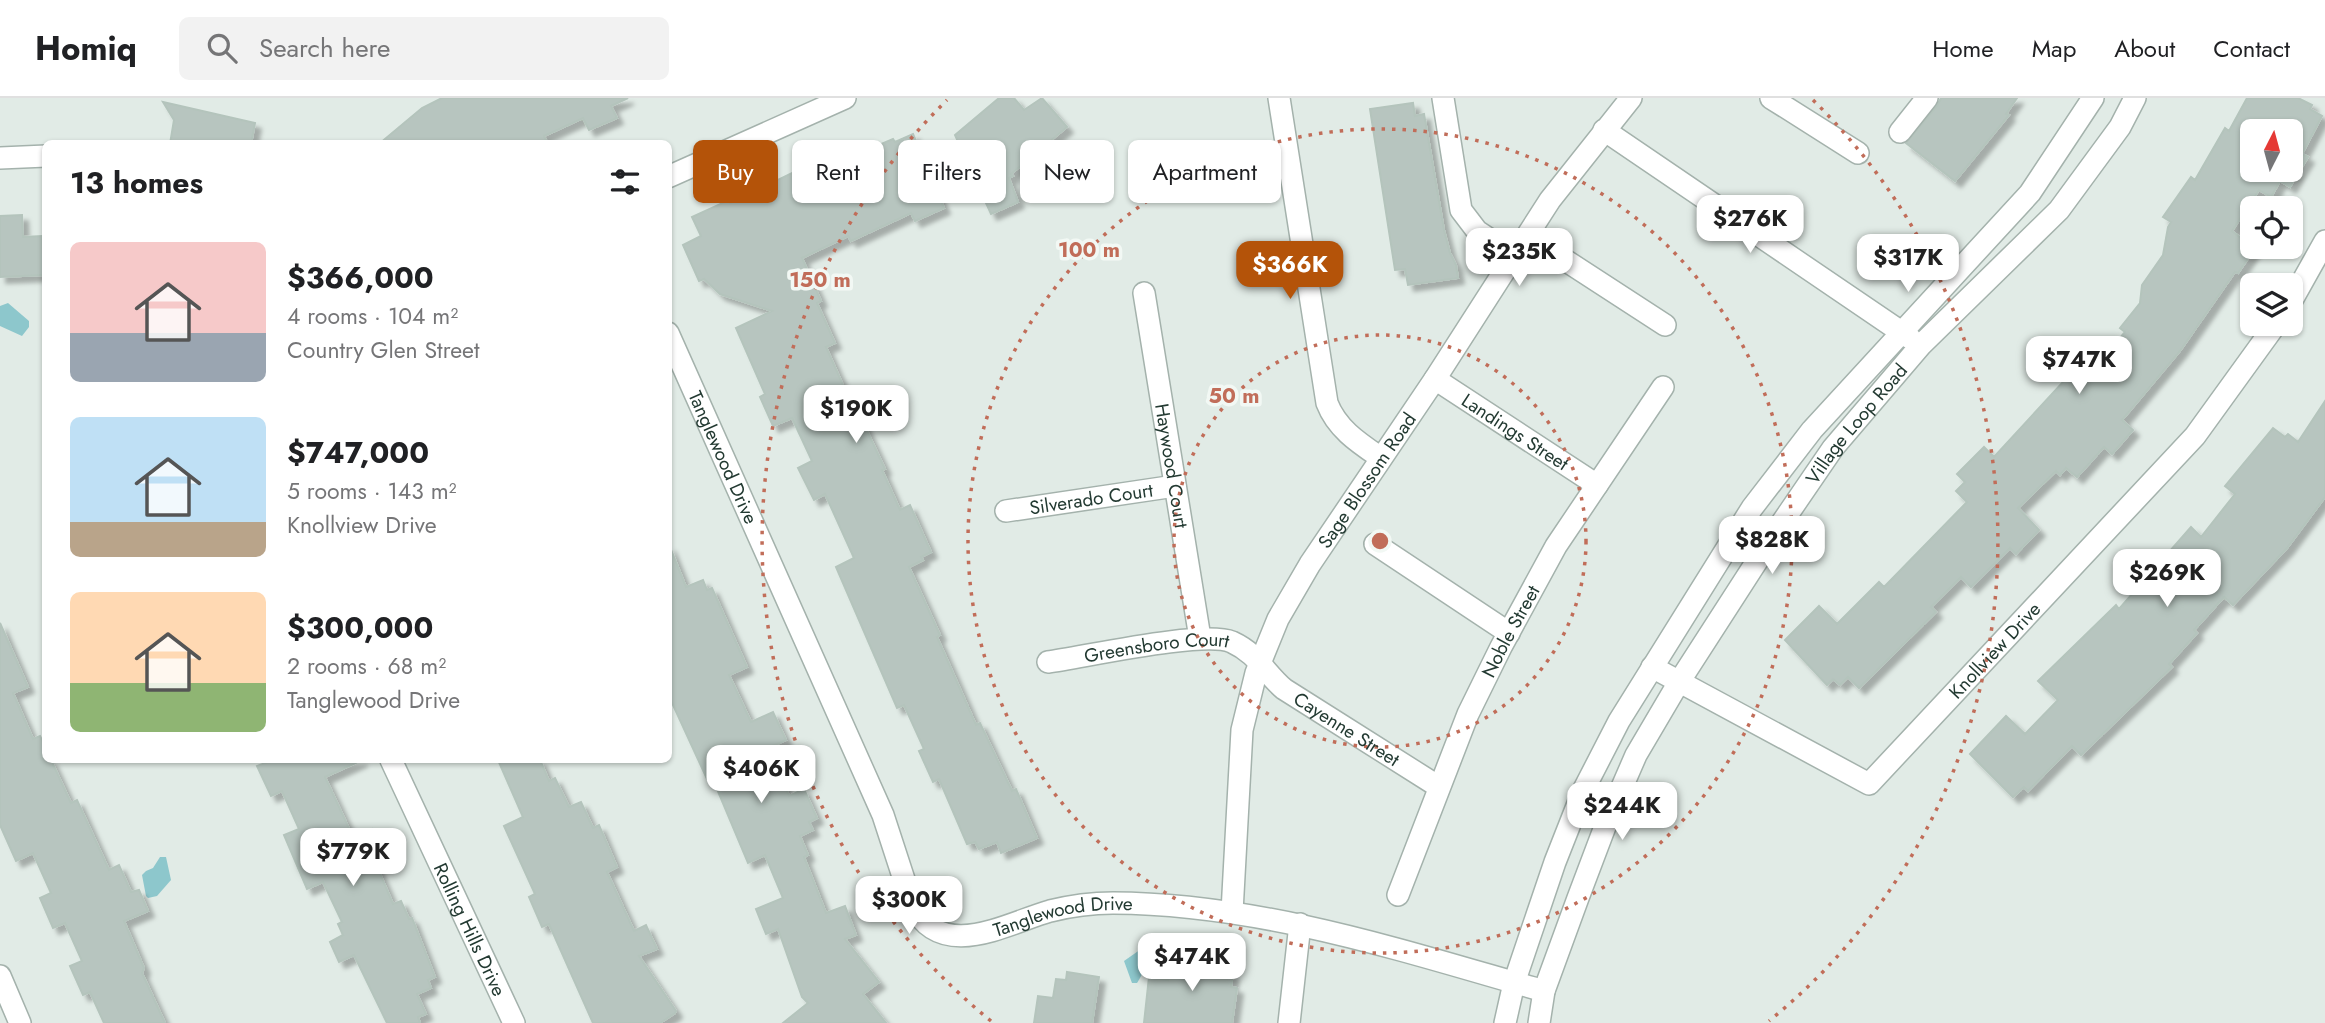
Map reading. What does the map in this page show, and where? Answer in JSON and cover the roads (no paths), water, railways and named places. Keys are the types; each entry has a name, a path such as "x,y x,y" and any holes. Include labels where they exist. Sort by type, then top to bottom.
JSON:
{"street":[{"path":"672,175 845,98"},
{"path":"1279,98 1327,403 1332,417 1341,427 1381,458"},
{"path":"1443,98 1461,210 1477,231 1515,256"},
{"name":"Sage Blossom Road","path":"1232,912 1242,730 1270,636 1293,592 1550,200 1631,98"},
{"path":"1771,98 1858,153"},
{"path":"1900,132 1927,98"},
{"name":"Village Loop Road","path":"1505,1023 1514,983 1555,862 1583,791 1619,720 1752,509 1812,430 2030,193 2093,98"},
{"name":"Village Loop Road","path":"1539,1023 1544,991 1606,824 1636,755 1679,682 1779,527 1833,448 1921,345 2059,210 2120,127 2136,98"},
{"path":"1604,130 1921,345"},
{"path":"0,158 42,156"},
{"path":"1528,236 1665,325"},
{"path":"2303,280 2325,241"},
{"name":"Haywood Court","path":"1144,293 1200,638"},
{"name":"Knollview Drive","path":"1652,667 1869,784 2195,436 2267,336"},
{"name":"Tanglewood Drive","path":"672,342 883,815 919,918 948,935 965,937 1080,905 1110,902 1166,904 1300,924 1374,942 1544,991"},
{"name":"Landings Street","path":"1435,379 1597,485"},
{"name":"Noble Street","path":"1398,895 1468,714 1509,633 1556,546 1663,387"},
{"name":"Silverado Court","path":"1006,511 1175,486"},
{"path":"1375,544 1509,633"},
{"name":"Greensboro Court","path":"1048,662 1200,638 1229,641 1261,661"},
{"name":"Cayenne Street","path":"1261,661 1284,688 1439,787"},
{"name":"Rolling Hills Drive","path":"392,763 514,1023"},
{"path":"1289,1023 1300,924"},
{"path":"0,976 20,1023"}],"water":[{"path":"8,303 29,321 29,327 22,336 0,326 0,306"},
{"path":"160,857 166,857 171,880 157,896 148,898 142,875 153,868"},
{"path":"1144,947 1152,949 1139,981 1132,983 1124,961"}]}
